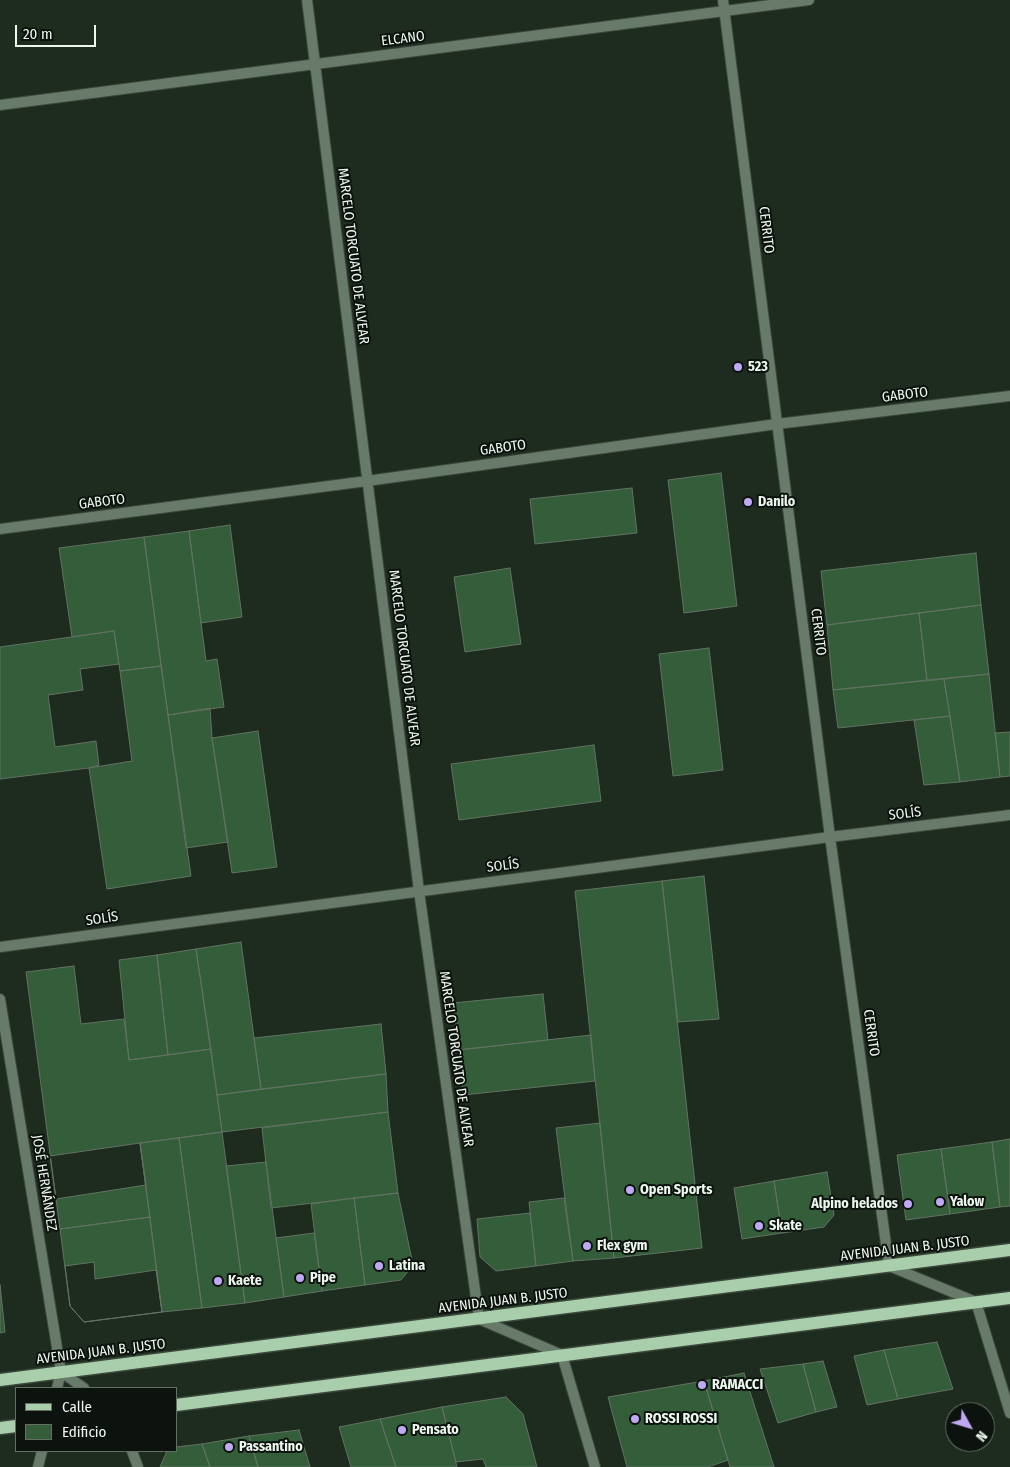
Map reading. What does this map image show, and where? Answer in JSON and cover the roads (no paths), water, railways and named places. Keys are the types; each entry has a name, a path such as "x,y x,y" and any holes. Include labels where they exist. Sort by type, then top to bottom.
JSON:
{"main road":[{"name":"AVENIDA JUAN B. JUSTO","path":"0,1380 1010,1250"},
{"path":"178,1405 1010,1298"},
{"path":"0,1428 15,1426"}],"street":[{"name":"MARCELO TORCUATO DE ALVEAR","path":"307,0 419,891 479,1319"},
{"name":"CERRITO","path":"723,0 830,837 889,1266"},
{"name":"ELCANO","path":"0,105 809,0"},
{"name":"GABOTO","path":"0,529 367,481 777,424 1010,396"},
{"name":"SOLÍS","path":"0,946 1010,815"},
{"name":"JOSÉ HERNÁNDEZ","path":"0,998 61,1372 58,1387"},
{"path":"889,1266 976,1302 1010,1413"},
{"path":"479,1319 562,1356 595,1467"},
{"path":"61,1372 83,1387"},
{"path":"38,1467 42,1452"},
{"path":"132,1452 138,1467"}],"place":[{"name":"523","path":"738,367"},
{"name":"Danilo","path":"748,502"},
{"name":"Open Sports","path":"630,1190"},
{"name":"Yalow","path":"940,1202"},
{"name":"Alpino helados","path":"908,1204"},
{"name":"Skate","path":"759,1226"},
{"name":"Flex gym","path":"587,1246"},
{"name":"Latina","path":"379,1266"},
{"name":"Pipe","path":"300,1278"},
{"name":"Kaete","path":"218,1281"},
{"name":"RAMACCI","path":"702,1385"},
{"name":"ROSSI ROSSI","path":"635,1419"},
{"name":"Pensato","path":"402,1430"},
{"name":"Passantino","path":"229,1447"}]}
